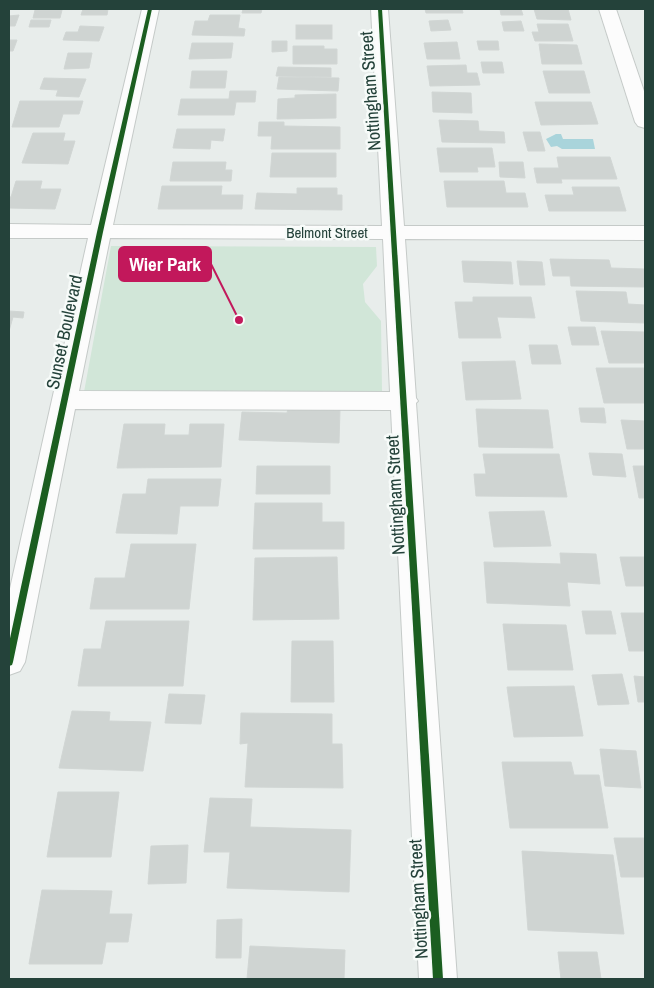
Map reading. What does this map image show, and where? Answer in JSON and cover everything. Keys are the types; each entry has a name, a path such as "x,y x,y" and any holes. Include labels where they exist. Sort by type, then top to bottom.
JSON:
{"street":[{"name":"Sunset Boulevard","path":"9,662 100,232 150,9"},
{"name":"Nottingham Street","path":"380,9 405,400 438,979"},
{"path":"607,9 645,122"},
{"name":"Belmont Street","path":"9,232 645,233"},
{"path":"65,400 405,400"}],"green space":[{"path":"111,246 376,247 377,266 363,284 365,302 381,321 382,391 84,392"}],"water":[{"path":"556,134 561,134 563,139 593,139 595,149 551,147 546,139"}],"building":[{"path":"83,9 108,9 107,15 81,15"},
{"path":"243,9 262,9 261,13 242,13"},
{"path":"425,9 462,9 463,13 426,13"},
{"path":"500,9 521,9 523,15 501,15"},
{"path":"534,9 568,9 571,20 537,19"},
{"path":"35,10 62,10 60,18 33,18"},
{"path":"19,15 15,26 9,26 9,16"},
{"path":"210,15 240,15 238,28 245,29 244,36 192,35 195,21 208,21"},
{"path":"31,20 51,20 49,27 29,27"},
{"path":"448,20 451,30 431,31 429,21"},
{"path":"521,21 524,31 504,31 502,22"},
{"path":"537,24 568,24 573,41 535,41 532,32 539,32"},
{"path":"296,25 332,25 332,39 296,39"},
{"path":"80,26 104,27 99,41 63,40 66,32 78,32"},
{"path":"9,40 17,40 13,51 9,51"},
{"path":"272,41 287,41 287,51 272,52"},
{"path":"477,41 498,41 499,50 479,50"},
{"path":"457,42 460,59 427,59 424,43"},
{"path":"192,43 233,43 231,58 189,59"},
{"path":"539,44 577,45 582,64 542,64"},
{"path":"293,46 324,46 324,49 337,49 337,64 293,64"},
{"path":"68,53 92,53 89,68 64,69"},
{"path":"481,62 502,62 504,73 483,73"},
{"path":"466,65 467,73 477,73 480,85 430,86 427,66"},
{"path":"278,67 331,68 331,77 276,76"},
{"path":"192,71 227,71 225,88 190,88"},
{"path":"543,71 584,71 590,93 549,93"},
{"path":"279,77 339,78 338,91 277,89"},
{"path":"44,78 86,79 79,97 56,96 58,90 40,89"},
{"path":"230,91 256,91 255,102 236,102 234,115 178,115 181,99 229,99"},
{"path":"432,92 471,93 472,113 433,112"},
{"path":"336,94 336,118 277,119 278,99 295,98 295,95"},
{"path":"20,101 83,101 79,114 63,114 59,127 12,127"},
{"path":"535,102 591,102 598,124 541,125"},
{"path":"439,120 478,121 479,131 504,132 505,143 442,142"},
{"path":"259,122 284,122 284,126 340,127 340,149 271,149 272,136 258,136"},
{"path":"177,129 225,129 223,141 211,140 210,149 173,148"},
{"path":"523,132 540,132 545,151 528,151"},
{"path":"33,133 65,133 63,141 75,141 68,164 22,163"},
{"path":"437,148 492,148 495,167 477,167 478,172 440,172"},
{"path":"272,153 336,153 336,177 270,177"},
{"path":"557,157 610,157 617,179 561,179 562,183 537,183 534,168 559,168"},
{"path":"173,162 226,162 225,170 232,170 231,181 170,181"},
{"path":"499,162 523,162 525,178 500,177"},
{"path":"16,181 42,181 40,189 61,189 55,209 9,208 9,197 11,197"},
{"path":"444,181 504,181 506,193 525,193 528,207 447,207"},
{"path":"162,186 222,186 221,195 243,195 242,209 158,209"},
{"path":"572,187 619,187 626,211 549,211 545,195 574,195"},
{"path":"297,188 337,188 337,195 342,195 342,210 255,209 257,193 297,194"},
{"path":"550,259 609,260 611,268 644,269 645,287 571,286 570,276 553,276"},
{"path":"462,261 511,262 513,284 464,282"},
{"path":"517,261 542,262 545,285 520,285"},
{"path":"576,291 626,292 628,304 645,305 645,323 581,321"},
{"path":"473,297 531,297 535,318 497,317 501,338 459,338 455,302 473,302"},
{"path":"9,311 24,312 23,318 13,317 9,331"},
{"path":"568,327 595,327 599,345 572,345"},
{"path":"601,331 645,332 645,363 609,363"},
{"path":"529,345 557,345 561,364 532,364"},
{"path":"515,361 521,399 466,400 462,362"},
{"path":"596,368 645,368 645,403 604,403"},
{"path":"288,408 340,409 339,443 239,440 242,412 287,413"},
{"path":"579,408 604,408 606,423 581,422"},
{"path":"476,409 548,410 553,448 479,447"},
{"path":"621,420 645,421 645,449 627,449"},
{"path":"124,424 165,424 164,435 189,435 190,424 224,424 221,467 117,468"},
{"path":"589,453 622,454 626,477 593,475"},
{"path":"483,454 559,454 567,497 476,496 474,474 486,474"},
{"path":"257,466 330,466 330,494 256,494"},
{"path":"633,466 645,466 645,498 639,498"},
{"path":"148,479 221,479 218,506 180,506 177,534 116,533 123,494 146,494"},
{"path":"255,503 322,503 322,522 344,522 344,549 253,549"},
{"path":"544,511 551,546 494,547 489,512"},
{"path":"131,544 196,544 189,609 90,609 95,578 125,578"},
{"path":"560,553 596,554 600,584 567,582 570,606 487,603 484,562 561,564"},
{"path":"337,557 339,619 253,620 255,558"},
{"path":"620,557 645,557 645,586 626,586"},
{"path":"582,611 611,611 616,634 586,634"},
{"path":"621,613 645,613 645,651 629,651"},
{"path":"106,621 189,621 183,686 78,686 84,649 101,649"},
{"path":"503,624 566,625 573,670 508,670"},
{"path":"292,641 333,641 334,702 291,702"},
{"path":"622,674 629,704 598,705 592,675"},
{"path":"634,676 645,677 645,702 638,702"},
{"path":"574,686 583,736 514,737 507,687"},
{"path":"169,694 205,695 201,724 165,723"},
{"path":"72,711 110,712 109,721 151,722 143,771 59,768"},
{"path":"241,713 332,714 332,744 342,744 343,788 245,787 248,743 240,744"},
{"path":"600,749 636,751 641,788 605,786"},
{"path":"502,762 571,762 574,775 599,775 608,828 510,828"},
{"path":"58,792 119,792 111,857 47,857"},
{"path":"210,798 252,799 250,827 351,830 349,892 227,888 230,852 204,852"},
{"path":"614,838 645,838 645,877 621,877"},
{"path":"188,845 186,883 148,884 151,846"},
{"path":"522,851 613,855 624,934 528,930"},
{"path":"42,890 112,891 109,914 132,914 128,942 106,942 102,964 29,964"},
{"path":"242,919 241,958 216,958 217,920"},
{"path":"250,946 345,950 344,979 247,979"},
{"path":"558,952 597,952 601,979 561,979"}],"cycle path":[{"path":"9,662 100,232 150,9"},
{"path":"380,9 438,979"}],"place":[{"name":"Wier Park","path":"239,320"}]}
